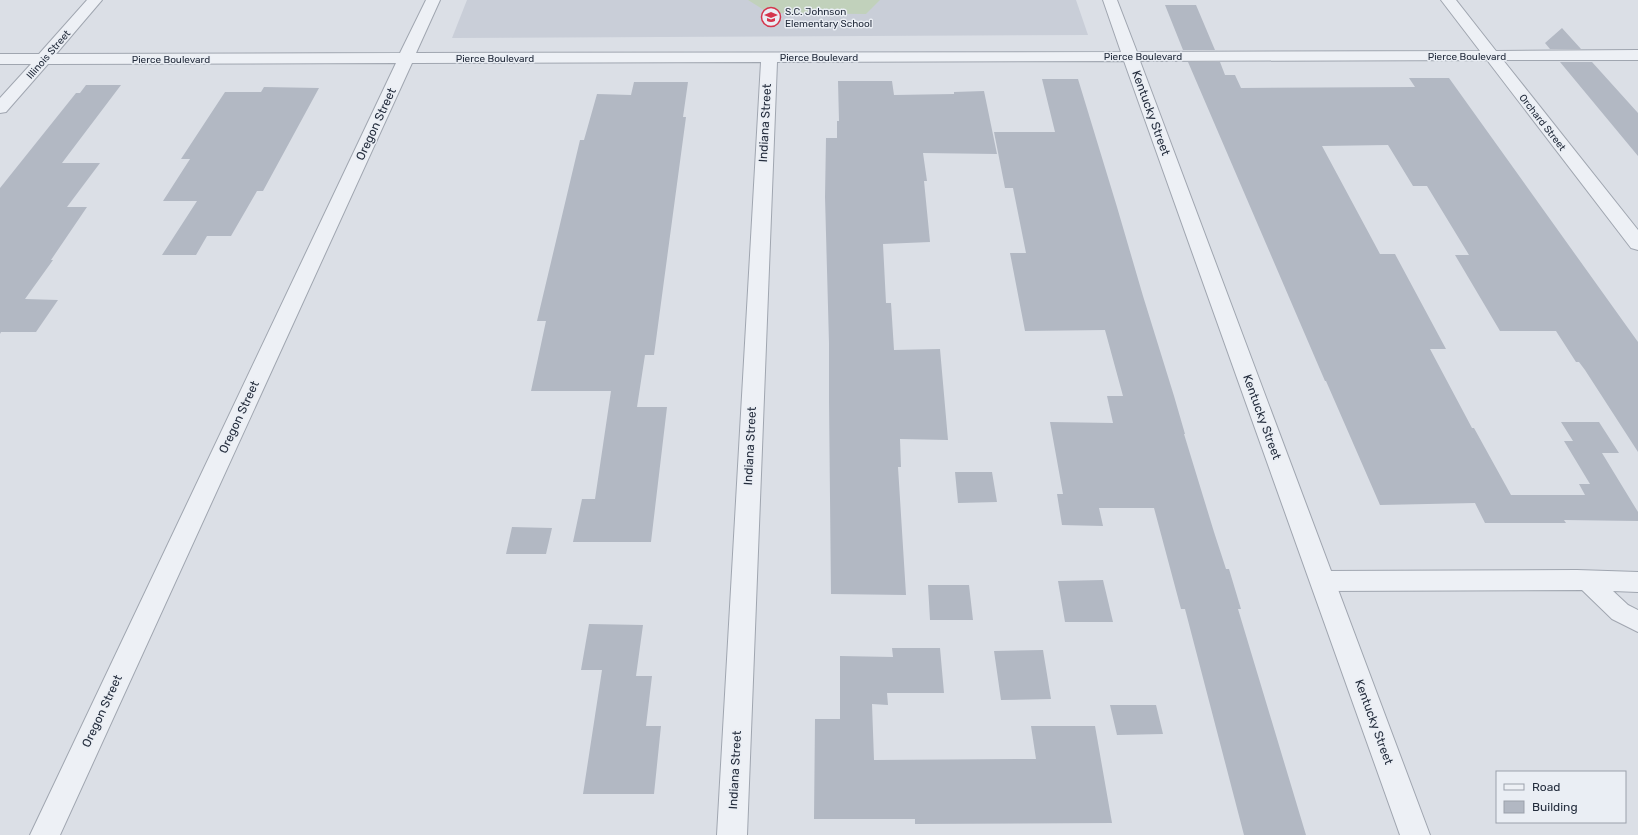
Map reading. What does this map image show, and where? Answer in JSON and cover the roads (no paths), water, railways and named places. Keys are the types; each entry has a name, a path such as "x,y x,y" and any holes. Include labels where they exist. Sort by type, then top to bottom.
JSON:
{"street":[{"name":"Illinois Street","path":"0,108 95,0"},
{"name":"Oregon Street","path":"45,835 433,0"},
{"name":"Kentucky Street","path":"1110,0 1415,835"},
{"name":"Orchard Street","path":"1448,0 1638,243"},
{"name":"Pierce Boulevard","path":"0,59 1638,55"},
{"name":"Indiana Street","path":"732,835 769,57"}],"lane":[{"path":"1322,581 1638,582"},
{"path":"1587,581 1620,612 1638,622"}],"place":[{"name":"S.C. Johnson Elementary School","path":"771,17"}]}
